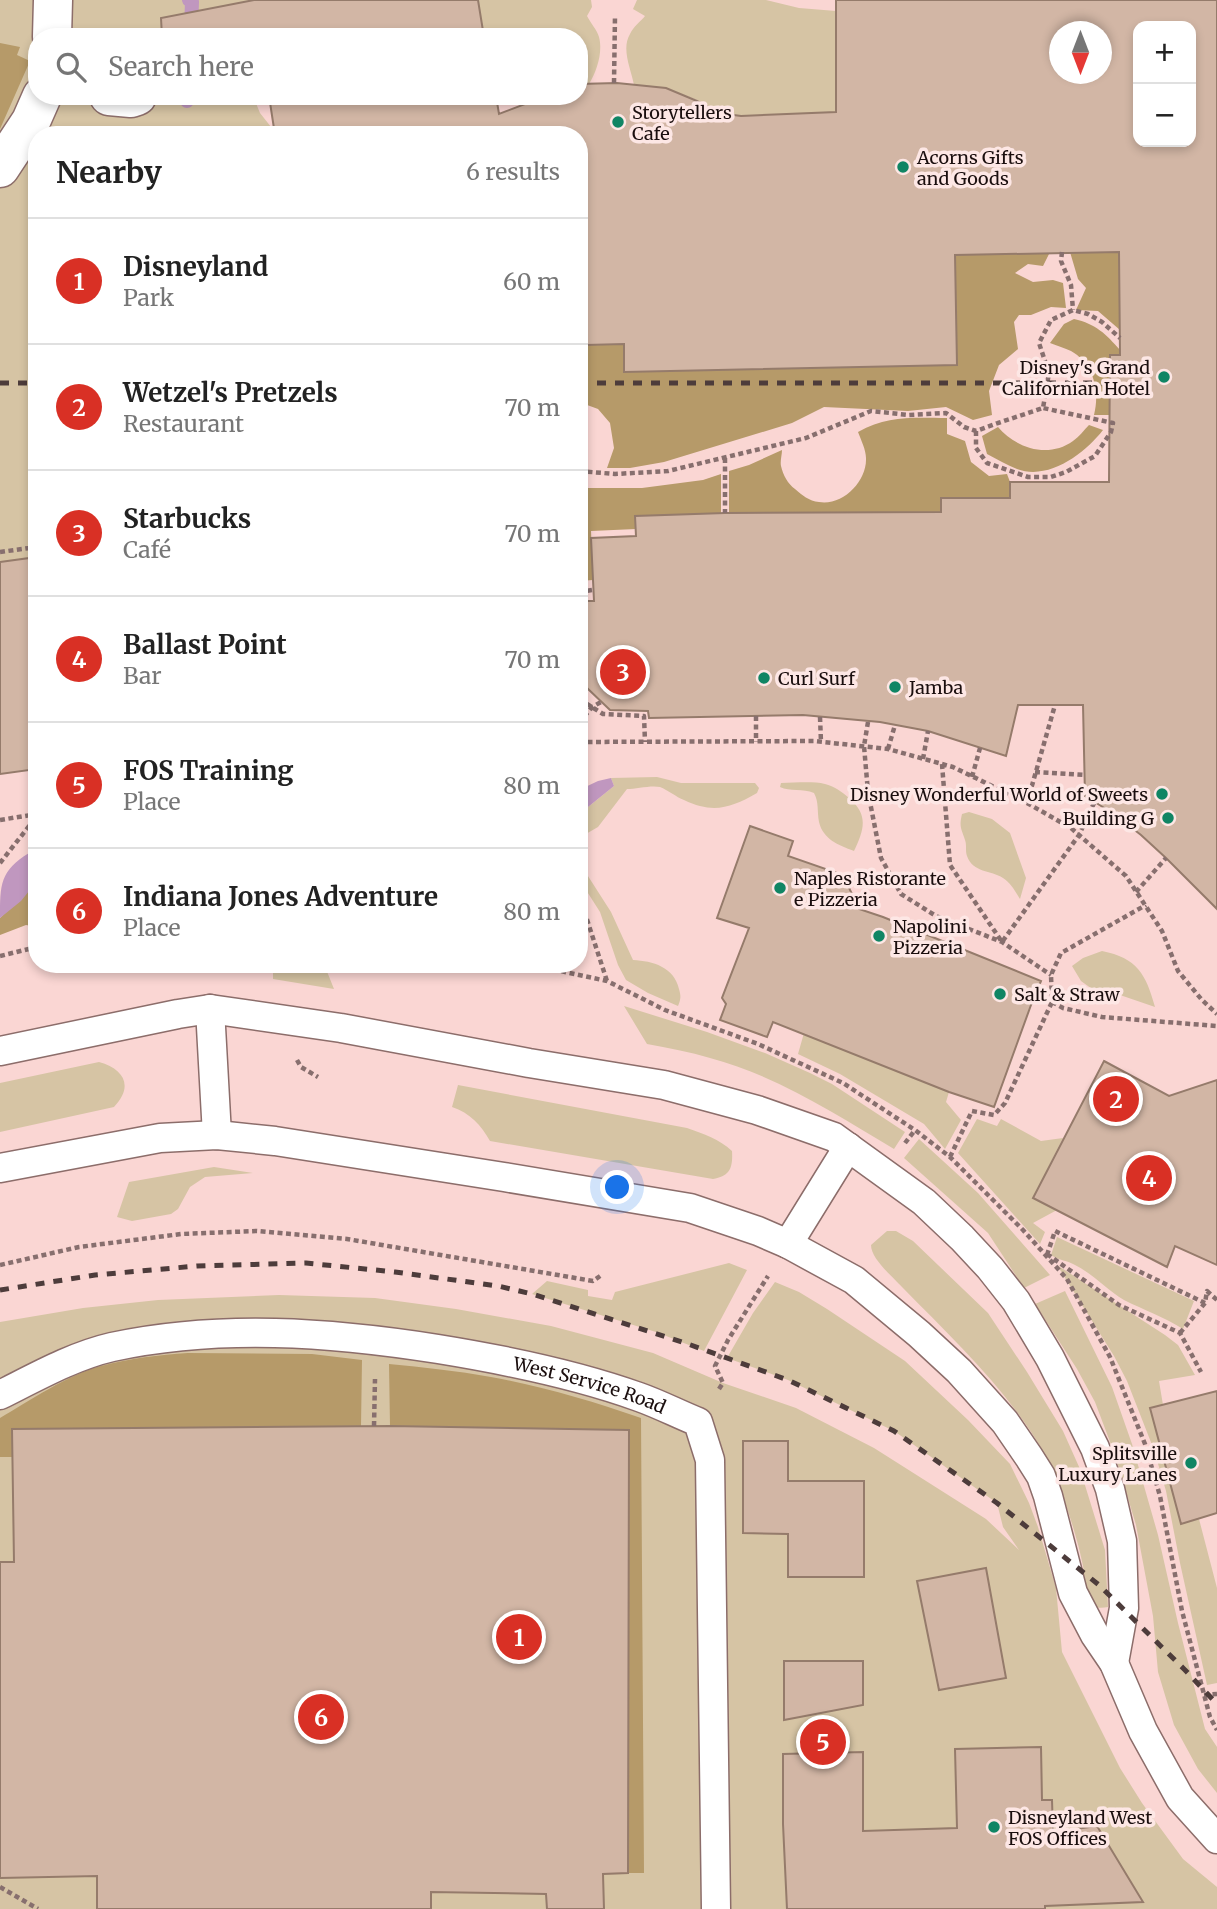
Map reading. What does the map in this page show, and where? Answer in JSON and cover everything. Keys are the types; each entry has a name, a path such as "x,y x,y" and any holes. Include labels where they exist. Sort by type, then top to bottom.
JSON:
{"street":[{"path":"52,28 53,0"},
{"path":"0,168 31,121 38,105"}],"lane":[{"path":"0,1051 210,1009 341,1028 664,1085 757,1110 834,1137 924,1202 962,1238 1016,1301 1050,1358 1095,1448 1110,1489 1122,1541 1124,1608 1114,1662"},
{"path":"210,1009 218,1135"},
{"path":"0,1168 160,1138 218,1135 275,1141 690,1208 788,1244 854,1280 959,1371 1005,1422 1041,1476 1073,1592 1095,1635 1114,1662 1143,1731 1180,1798 1217,1839"},
{"path":"788,1244 848,1147"},
{"name":"West Service Road","path":"0,1395 57,1366 109,1348 173,1336 233,1332 313,1333 408,1344 513,1362 640,1397 698,1422"},
{"path":"698,1422 710,1460 716,1909"}],"path":[{"path":"614,16 614,83"},
{"path":"1062,252 1061,261 1071,285 1073,310"},
{"path":"1043,408 1049,373 1040,343 1051,320 1073,310 1102,322 1120,338"},
{"path":"588,472 615,474 668,471 806,438 872,411 909,415 946,413 964,427 976,431 1043,408 1113,424 1111,432 1095,456 1051,480 1028,478 987,463 976,448 976,431"},
{"path":"725,458 725,513"},
{"path":"0,552 28,548"},
{"path":"588,591 592,590"},
{"path":"588,712 601,702"},
{"path":"588,705 603,714 644,716 645,741"},
{"path":"1027,803 1055,705"},
{"path":"756,716 756,741"},
{"path":"820,717 821,741"},
{"path":"868,722 864,746 868,792 881,859 901,894 936,916 1002,942 1051,975"},
{"path":"888,749 895,725"},
{"path":"923,759 928,731"},
{"path":"588,741 821,741 888,749 953,767 1071,828 1126,876 1162,931 1178,971 1217,1014"},
{"path":"972,776 980,748"},
{"path":"942,764 950,865 1002,942"},
{"path":"1035,772 1085,775"},
{"path":"1002,942 1079,835 1094,801"},
{"path":"0,820 28,816"},
{"path":"0,863 28,827"},
{"path":"1136,892 1166,858"},
{"path":"950,1157 972,1111 994,1115 1005,1103 1052,1002 1051,975 1061,953 1146,905"},
{"path":"588,923 607,981"},
{"path":"0,956 28,949"},
{"path":"569,973 607,981 665,1010 758,1044 806,1065"},
{"path":"1052,1002 1063,1008 1102,1017 1217,1026"},
{"path":"0,1265 79,1247 168,1236 257,1231 347,1240 593,1281 603,1274"},
{"path":"1047,1255 1055,1231 1205,1303"},
{"path":"698,1422 723,1383 715,1366 728,1340 788,1244"},
{"path":"1041,1250 1119,1305 1180,1333 1201,1372"},
{"path":"1180,1333 1205,1303 1207,1291 1217,1300"},
{"path":"1111,1357 1145,1444 1160,1496 1181,1611 1210,1717 1217,1730"},
{"path":"1204,1695 1217,1694"},
{"path":"0,1887 38,1909"}],"shaded area":[{"path":"0,0 257,0 261,28 28,28 28,105 257,105 270,126 28,126 28,558 0,562"},
{"path":"477,0 591,0 592,7 587,16 598,34 600,43 597,67 588,84 588,28 482,28"},
{"path":"637,0 766,0 799,8 836,11 836,112 741,116 719,113 697,100 666,88 634,85 626,46 631,31 645,16 633,9"},
{"path":"0,43 20,47 17,55 28,60 28,66 0,129"},
{"path":"1050,252 1043,266 1028,264 1015,273 1033,282 1053,280 1063,283 1066,308 1051,307 1031,315 1019,315 1014,322 1018,349 999,365 989,391 992,415 973,420 946,407 908,411 824,407 792,423 664,462 630,468 607,468 614,448 610,423 598,409 588,405 588,345 624,344 625,372 957,365 955,255"},
{"path":"1070,252 1119,252 1120,330 1098,311 1076,310 1086,288 1078,279"},
{"path":"1074,319 1100,330 1120,350 1110,415 1094,415 1095,388 1085,363 1071,351 1050,343 1064,324"},
{"path":"947,418 947,434 965,441 971,462 989,476 1007,474 1010,482 1010,513 985,498 941,498 940,512 729,513 729,471 782,450 781,466 790,485 815,501 837,500 858,483 865,467 866,455 858,432 890,420"},
{"path":"1089,425 1103,430 1076,456 1054,468 1041,471 1017,469 987,454 982,436 998,427 1014,441 1033,449 1053,449 1073,441"},
{"path":"721,474 721,514 636,516 636,529 591,531 593,580 588,580 588,488 642,488 703,480"},
{"path":"657,777 681,783 755,783 759,788 757,793 739,802 713,808 681,799 660,787 627,789 598,827 588,833 588,807 614,786 611,778"},
{"path":"611,778 614,786 588,807 588,786"},
{"path":"781,783 825,784 849,798 860,810 863,823 854,851 837,844 824,833 819,822 814,793 780,787"},
{"path":"969,812 992,819 1010,833 1026,878 1020,899 1006,880 978,868 970,861 966,854 961,825 962,814"},
{"path":"28,854 28,892 0,918 0,896 4,880 19,860"},
{"path":"588,876 611,912 633,960 655,964 673,975 680,994 678,1006 626,980 618,965 600,912 588,893"},
{"path":"28,891 28,925 0,935 0,918"},
{"path":"1102,951 1124,958 1138,969 1148,985 1155,1007 1120,995 1099,994 1081,981 1072,966 1083,958"},
{"path":"273,973 328,973 334,989 273,979"},
{"path":"624,1006 707,1032 810,1073 832,1084 905,1132 894,1149 782,1085 734,1065 647,1044"},
{"path":"804,1033 949,1092 946,1102 961,1120 945,1149 924,1124 840,1074 798,1054"},
{"path":"99,1062 115,1069 125,1085 124,1092 114,1107 0,1132 0,1083"},
{"path":"458,1085 687,1128 717,1140 732,1151 731,1167 723,1176 713,1179 490,1141 474,1120 452,1107"},
{"path":"977,1119 997,1126 1001,1119 1041,1141 1063,1138 1033,1198 1057,1210 1033,1223 1045,1232 1040,1244 958,1153"},
{"path":"919,1139 978,1193 1050,1275 1024,1288 988,1233 904,1158"},
{"path":"214,1167 253,1173 205,1177 190,1187 178,1209 171,1214 132,1221 117,1217 129,1182"},
{"path":"887,1231 896,1231 913,1241 988,1313 1063,1431 1080,1469 1105,1550 1108,1607 1095,1607 1086,1598 1083,1566 1067,1509 1051,1467 1031,1432 979,1366 878,1262 871,1245"},
{"path":"1057,1237 1194,1301 1183,1329 1124,1300 1082,1269 1051,1255"},
{"path":"729,1263 747,1270 704,1351 656,1332 532,1294 547,1281 588,1290 588,1296 612,1300 615,1292"},
{"path":"1057,1265 1178,1345 1195,1375 1159,1381 1163,1405 1150,1408 1181,1524 1199,1519 1217,1588 1217,1683 1207,1685 1166,1491 1154,1450 1127,1381 1114,1356"},
{"path":"775,1282 799,1292 827,1309 905,1361 1010,1464 1038,1527 1056,1588 1062,1652 1120,1768 1142,1803 1183,1859 1217,1887 1217,1909 0,1909 0,1322 83,1308 158,1300 279,1295 375,1298 551,1326 653,1353 723,1383 796,1408 874,1448 986,1519 1019,1550 1003,1527 997,1503 894,1431 788,1380 727,1358"},
{"path":"1065,1291 1112,1387 1132,1444 1158,1535 1205,1729 1217,1747 1217,1793 1198,1769 1174,1725 1158,1672 1153,1616 1136,1525 1115,1455 1095,1402 1035,1304"},
{"path":"188,1353 312,1354 362,1360 361,1426 13,1429 13,1457 0,1457 0,1418 49,1389 75,1375 101,1366 144,1357"},
{"path":"389,1364 510,1381 641,1418 644,1873 628,1873 629,1431 390,1426"}],"building":[{"path":"254,0 478,0 483,28 162,28 161,18"},
{"name":"Disney's Grand Californian Hotel","path":"836,0 1217,0 1217,909 1141,835 1085,796 1083,705 1018,705 1006,756 928,731 880,722 803,715 649,718 648,711 610,710 588,689 588,601 594,601 591,538 636,536 635,516 941,512 941,498 1010,498 1010,482 1109,482 1110,355 1120,355 1119,252 955,255 957,365 624,372 624,344 588,345 588,126 274,126 270,105 498,105 499,114 522,105 588,105 588,84 617,83 666,88 719,113 741,116 836,112"},
{"path":"28,558 28,770 0,774 0,562"},
{"path":"750,826 793,841 788,856 843,875 859,909 1041,981 994,1107 949,1092 773,1022 767,1037 720,1020 726,1004 722,998 749,928 717,918"},
{"path":"1104,1061 1169,1096 1217,1080 1217,1265 1175,1246 1167,1267 1033,1198"},
{"name":"Splitsville Luxury Lanes","path":"1217,1391 1217,1513 1181,1524 1150,1408"},
{"path":"390,1426 629,1430 628,1873 603,1874 604,1909 547,1909 546,1894 431,1892 431,1909 97,1909 97,1876 0,1878 0,1562 14,1562 12,1429"},
{"path":"743,1441 788,1441 788,1481 864,1481 864,1577 788,1577 788,1534 743,1533"},
{"path":"986,1568 1006,1678 939,1690 917,1581"},
{"path":"784,1661 863,1661 863,1705 784,1720"},
{"name":"Disneyland West FOS Offices","path":"1041,1747 1042,1800 1052,1800 1053,1832 1097,1826 1143,1902 1045,1906 1045,1909 787,1909 783,1754 863,1752 863,1831 957,1828 955,1749"}],"waterway":[{"path":"189,0 192,2 191,28"}],"railway":[{"path":"0,383 28,383"},
{"path":"588,383 1111,383"},
{"path":"0,1290 95,1275 197,1266 306,1263 498,1286 532,1294 688,1344 788,1380 894,1431 997,1503 1099,1585 1217,1704"}],"place":[{"name":"Storytellers Cafe","path":"618,122"},
{"name":"Acorns Gifts and Goods","path":"903,167"},
{"name":"Disney's Grand Californian Hotel","path":"1164,377"},
{"name":"Starbucks","path":"623,672"},
{"name":"Curl Surf","path":"764,678"},
{"name":"Jamba","path":"895,687"},
{"name":"Disney Wonderful World of Sweets","path":"1162,794"},
{"name":"Building G","path":"1168,818"},
{"name":"Naples Ristorante e Pizzeria","path":"780,888"},
{"name":"Napolini Pizzeria","path":"879,936"},
{"name":"Salt & Straw","path":"1000,994"},
{"name":"Wetzel's Pretzels","path":"1116,1099"},
{"name":"Ballast Point","path":"1149,1178"},
{"name":"Splitsville Luxury Lanes","path":"1191,1463"},
{"name":"Disneyland","path":"519,1637"},
{"name":"Indiana Jones Adventure","path":"321,1717"},
{"name":"FOS Training","path":"823,1742"},
{"name":"Disneyland West FOS Offices","path":"994,1827"}]}
